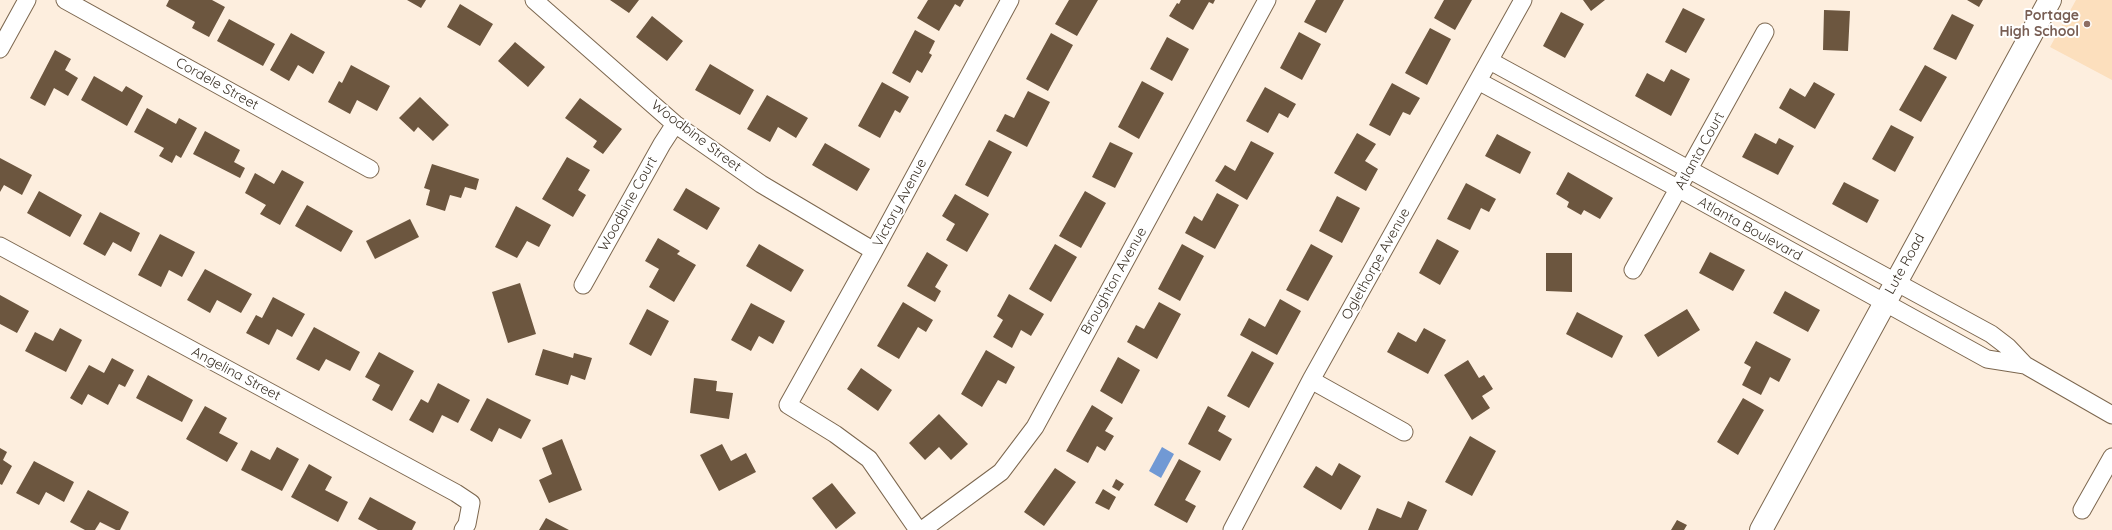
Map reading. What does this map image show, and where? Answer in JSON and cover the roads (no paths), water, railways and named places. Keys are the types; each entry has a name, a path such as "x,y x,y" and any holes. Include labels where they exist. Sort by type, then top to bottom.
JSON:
{"street":[{"path":"0,49 27,0"},
{"name":"Cordele Street","path":"65,0 370,169"},
{"name":"Woodbine Street","path":"534,0 675,124 760,184 874,251"},
{"name":"Victory Avenue","path":"918,530 869,459 835,434 788,405 874,251 1010,0"},
{"name":"Broughton Avenue","path":"922,530 1001,472 1035,426 1267,0"},
{"name":"Oglethorpe Avenue","path":"1232,530 1311,380 1523,0"},
{"name":"Lute Road","path":"1761,530 1883,303 2050,0"},
{"name":"Atlanta Court","path":"1633,270 1690,170 1765,32"},
{"name":"Atlanta Boulevard","path":"1490,61 1991,334 2008,347 2025,365 2112,415"},
{"name":"Atlanta Boulevard","path":"1478,81 1679,189 1883,303 1987,359 2025,365"},
{"name":"Woodbine Court","path":"583,285 662,144 675,124"},
{"name":"Angelina Street","path":"0,246 456,493 471,503 467,524 463,530"},
{"path":"1311,380 1404,432"},
{"path":"2082,510 2112,457"}],"water":[{"path":"1162,447 1174,454 1161,478 1149,471"}],"place":[{"name":"Portage High School","path":"2087,24"}]}
